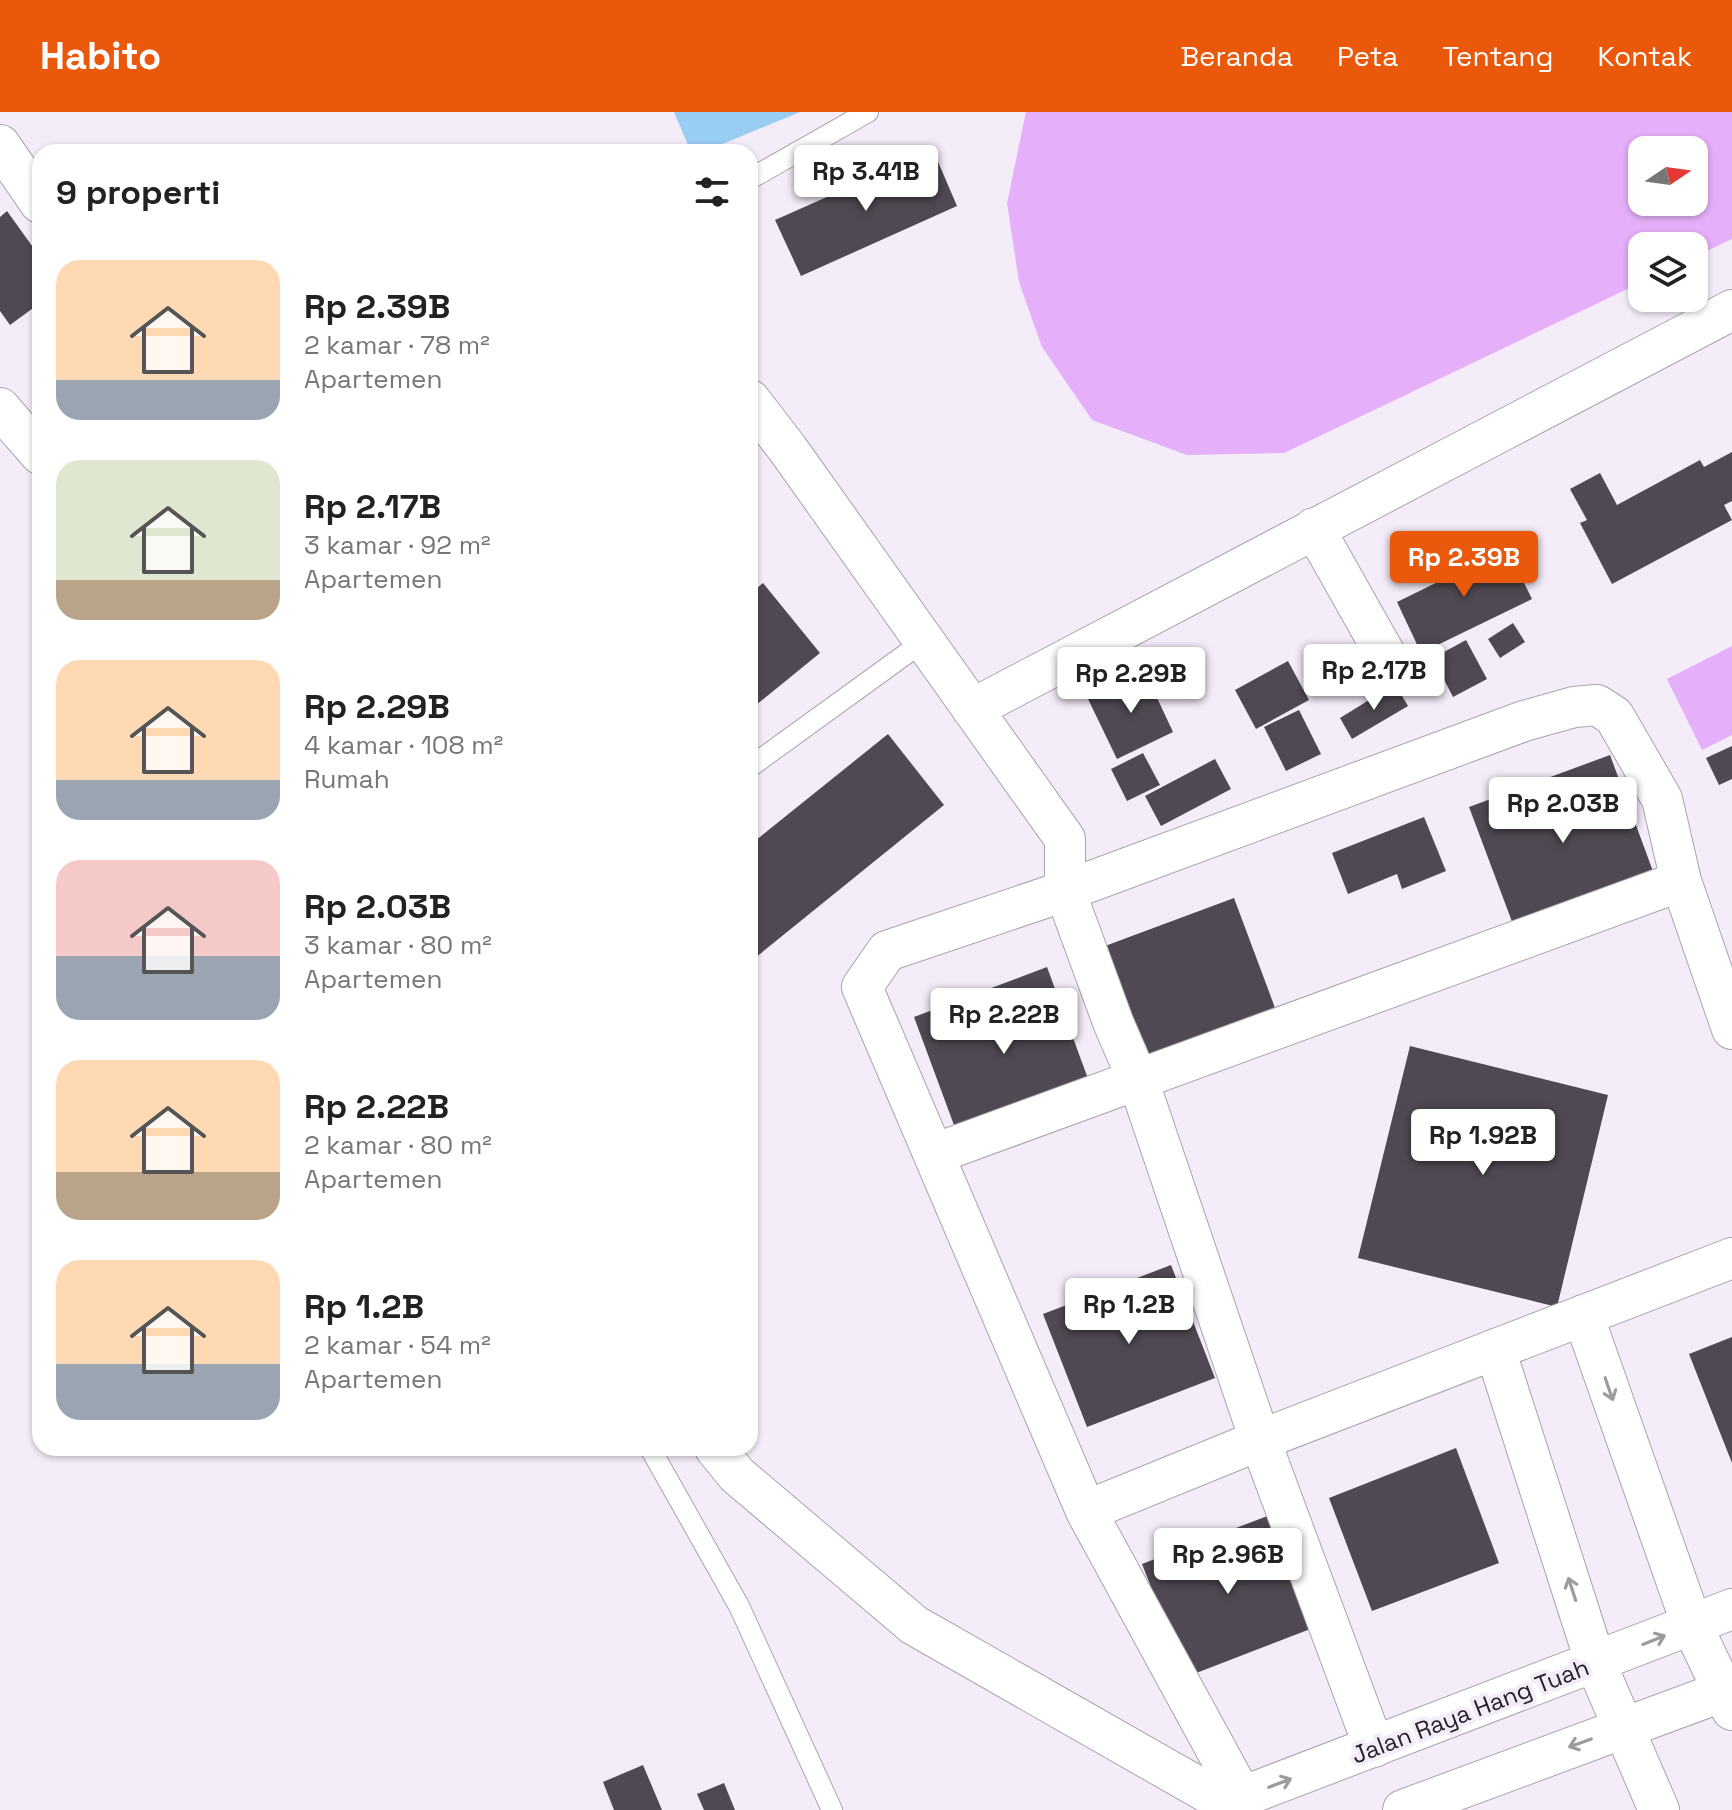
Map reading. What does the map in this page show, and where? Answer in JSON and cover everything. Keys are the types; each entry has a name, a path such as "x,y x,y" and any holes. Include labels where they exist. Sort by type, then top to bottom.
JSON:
{"street":[{"path":"0,145 32,191"},
{"path":"972,709 1732,310"},
{"path":"0,408 32,445"},
{"path":"758,411 1065,839 1065,891 1113,1022 1138,1080 1260,1440 1374,1747"},
{"path":"1314,528 1394,670"},
{"path":"1225,1803 1086,1511 862,987 887,951 1065,891 1524,721 1574,707 1597,705 1614,716 1662,799 1681,881 1732,1029"},
{"path":"934,1154 1681,881"},
{"path":"1086,1511 1260,1440 1732,1258"},
{"path":"1403,1810 1623,1728 1729,1697 1692,1625 1583,1315"},
{"path":"1495,1349 1596,1664 1659,1810"},
{"path":"722,1456 737,1475 914,1625 1225,1803"},
{"name":"Jalan Raya Hang Tuah","path":"1225,1803 1596,1664 1732,1609"}],"lane":[{"path":"758,174 868,112"},
{"path":"758,761 924,641"},
{"path":"655,1456 739,1606 832,1810"}],"shaded area":[{"path":"1026,112 1732,112 1732,239 1708,250 1708,232 1628,232 1628,289 1284,453 1187,455 1092,420 1042,347 1019,282 1007,203"},
{"path":"1732,646 1732,735 1702,750 1667,679"}],"water":[{"path":"674,112 800,112 722,144 688,144"}],"building":[{"path":"933,150 957,206 801,276 775,220"},
{"path":"7,211 32,246 32,309 10,325 0,311 0,217"},
{"path":"1732,452 1732,501 1724,505 1732,520 1612,584 1580,523 1587,520 1570,489 1600,473 1617,505 1700,460 1704,467"},
{"path":"1507,548 1532,599 1421,653 1397,602 1448,577 1441,564 1463,553 1470,566"},
{"path":"763,583 820,653 758,703 758,587"},
{"path":"1513,623 1525,642 1500,658 1488,639"},
{"path":"1466,640 1487,679 1453,697 1433,658"},
{"path":"1288,661 1309,700 1256,729 1235,690"},
{"path":"1145,672 1173,732 1117,759 1088,699"},
{"path":"1395,684 1408,706 1352,739 1340,718"},
{"path":"1299,710 1321,754 1286,771 1264,727"},
{"path":"888,734 944,805 758,956 758,839"},
{"path":"1732,746 1732,779 1719,785 1706,758"},
{"path":"1143,753 1160,785 1127,801 1111,769"},
{"path":"1610,755 1657,882 1517,935 1469,807"},
{"path":"1215,759 1231,789 1161,826 1145,796"},
{"path":"1424,817 1446,871 1402,889 1397,874 1348,894 1332,853"},
{"path":"1234,898 1281,1024 1152,1072 1105,946"},
{"path":"1047,967 1094,1095 961,1144 914,1017"},
{"path":"1410,1046 1608,1095 1557,1307 1358,1258"},
{"path":"1171,1265 1215,1378 1087,1427 1043,1314"},
{"path":"1732,1337 1732,1463 1689,1354"},
{"path":"1456,1448 1499,1563 1372,1611 1329,1498"},
{"path":"1270,1515 1313,1628 1186,1677 1142,1564"},
{"path":"643,1765 662,1810 614,1810 603,1782"},
{"path":"724,1783 735,1810 704,1810 697,1794"}]}
